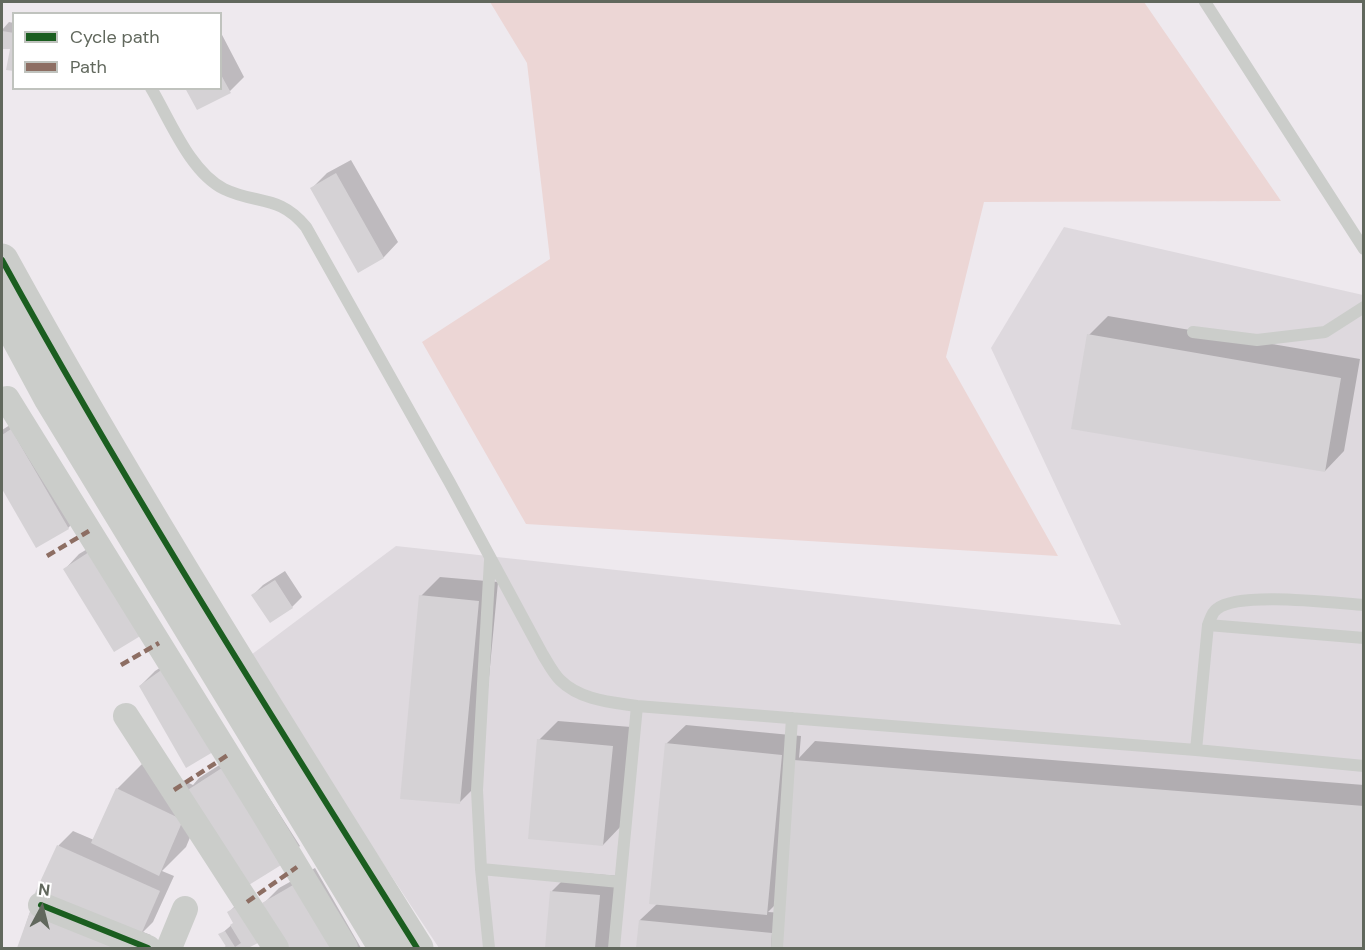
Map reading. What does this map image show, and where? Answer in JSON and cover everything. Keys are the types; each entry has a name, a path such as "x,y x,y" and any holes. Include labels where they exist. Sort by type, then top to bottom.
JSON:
{"street":[{"path":"2,261 71,387 201,603 417,948"},
{"path":"2,309 50,398 385,948"},
{"path":"7,399 345,948"},
{"path":"126,716 276,948"},
{"path":"41,905 148,948"},
{"path":"169,948 185,909"}],"lane":[{"path":"1205,2 1364,249"},
{"path":"153,90 190,157 206,177 225,189 276,203 295,214 306,227 543,656 559,679 578,693 610,702 637,706 1196,750 1364,766"},
{"path":"1193,332 1257,340 1325,332 1364,307"},
{"path":"489,948 481,869 477,790 490,559"},
{"path":"1196,750 1208,625 1215,609 1225,604 1244,600 1296,600 1364,605"},
{"path":"1208,625 1364,638"},
{"path":"614,948 637,706"},
{"path":"777,948 792,718"},
{"path":"481,869 620,882"}],"shaded area":[{"path":"490,2 1144,2 1281,201 984,202 946,357 1058,556 526,524 422,342 550,259 527,63"},
{"path":"1064,227 1363,295 1363,948 439,948 247,658 396,546 1121,625 991,348"}],"building":[{"path":"2,31 12,33 12,71 6,70 10,49 2,49"},
{"path":"222,77 231,93 197,110 186,90 222,90"},
{"path":"336,173 384,258 358,273 310,188"},
{"path":"1087,334 1341,378 1325,472 1071,429"},
{"path":"11,429 69,529 36,548 2,489 2,435"},
{"path":"89,552 142,635 114,652 63,569"},
{"path":"275,580 293,608 270,623 251,595"},
{"path":"419,595 479,601 460,804 400,799"},
{"path":"164,668 213,752 186,768 139,686"},
{"path":"537,739 613,746 603,846 528,839"},
{"path":"665,743 782,755 767,915 649,904"},
{"path":"794,760 1364,806 1364,948 779,948"},
{"path":"225,766 286,862 244,888 183,793"},
{"path":"116,788 183,820 159,876 91,843"},
{"path":"57,845 160,891 139,939 34,895"},
{"path":"300,881 339,948 288,948 262,903"},
{"path":"550,891 600,895 595,948 545,948"},
{"path":"239,905 260,942 248,948 227,948 218,934 225,931 235,947 241,943 230,925 233,923 227,912"},
{"path":"32,906 133,948 17,948"},
{"path":"639,920 772,933 771,948 636,948"}],"marked path":[{"path":"47,556 89,531"},
{"path":"121,665 159,643"},
{"path":"174,790 228,755"},
{"path":"247,902 297,867"}],"cycle path":[{"path":"2,260 101,435 257,693 417,948"},
{"path":"41,905 148,948"}]}
